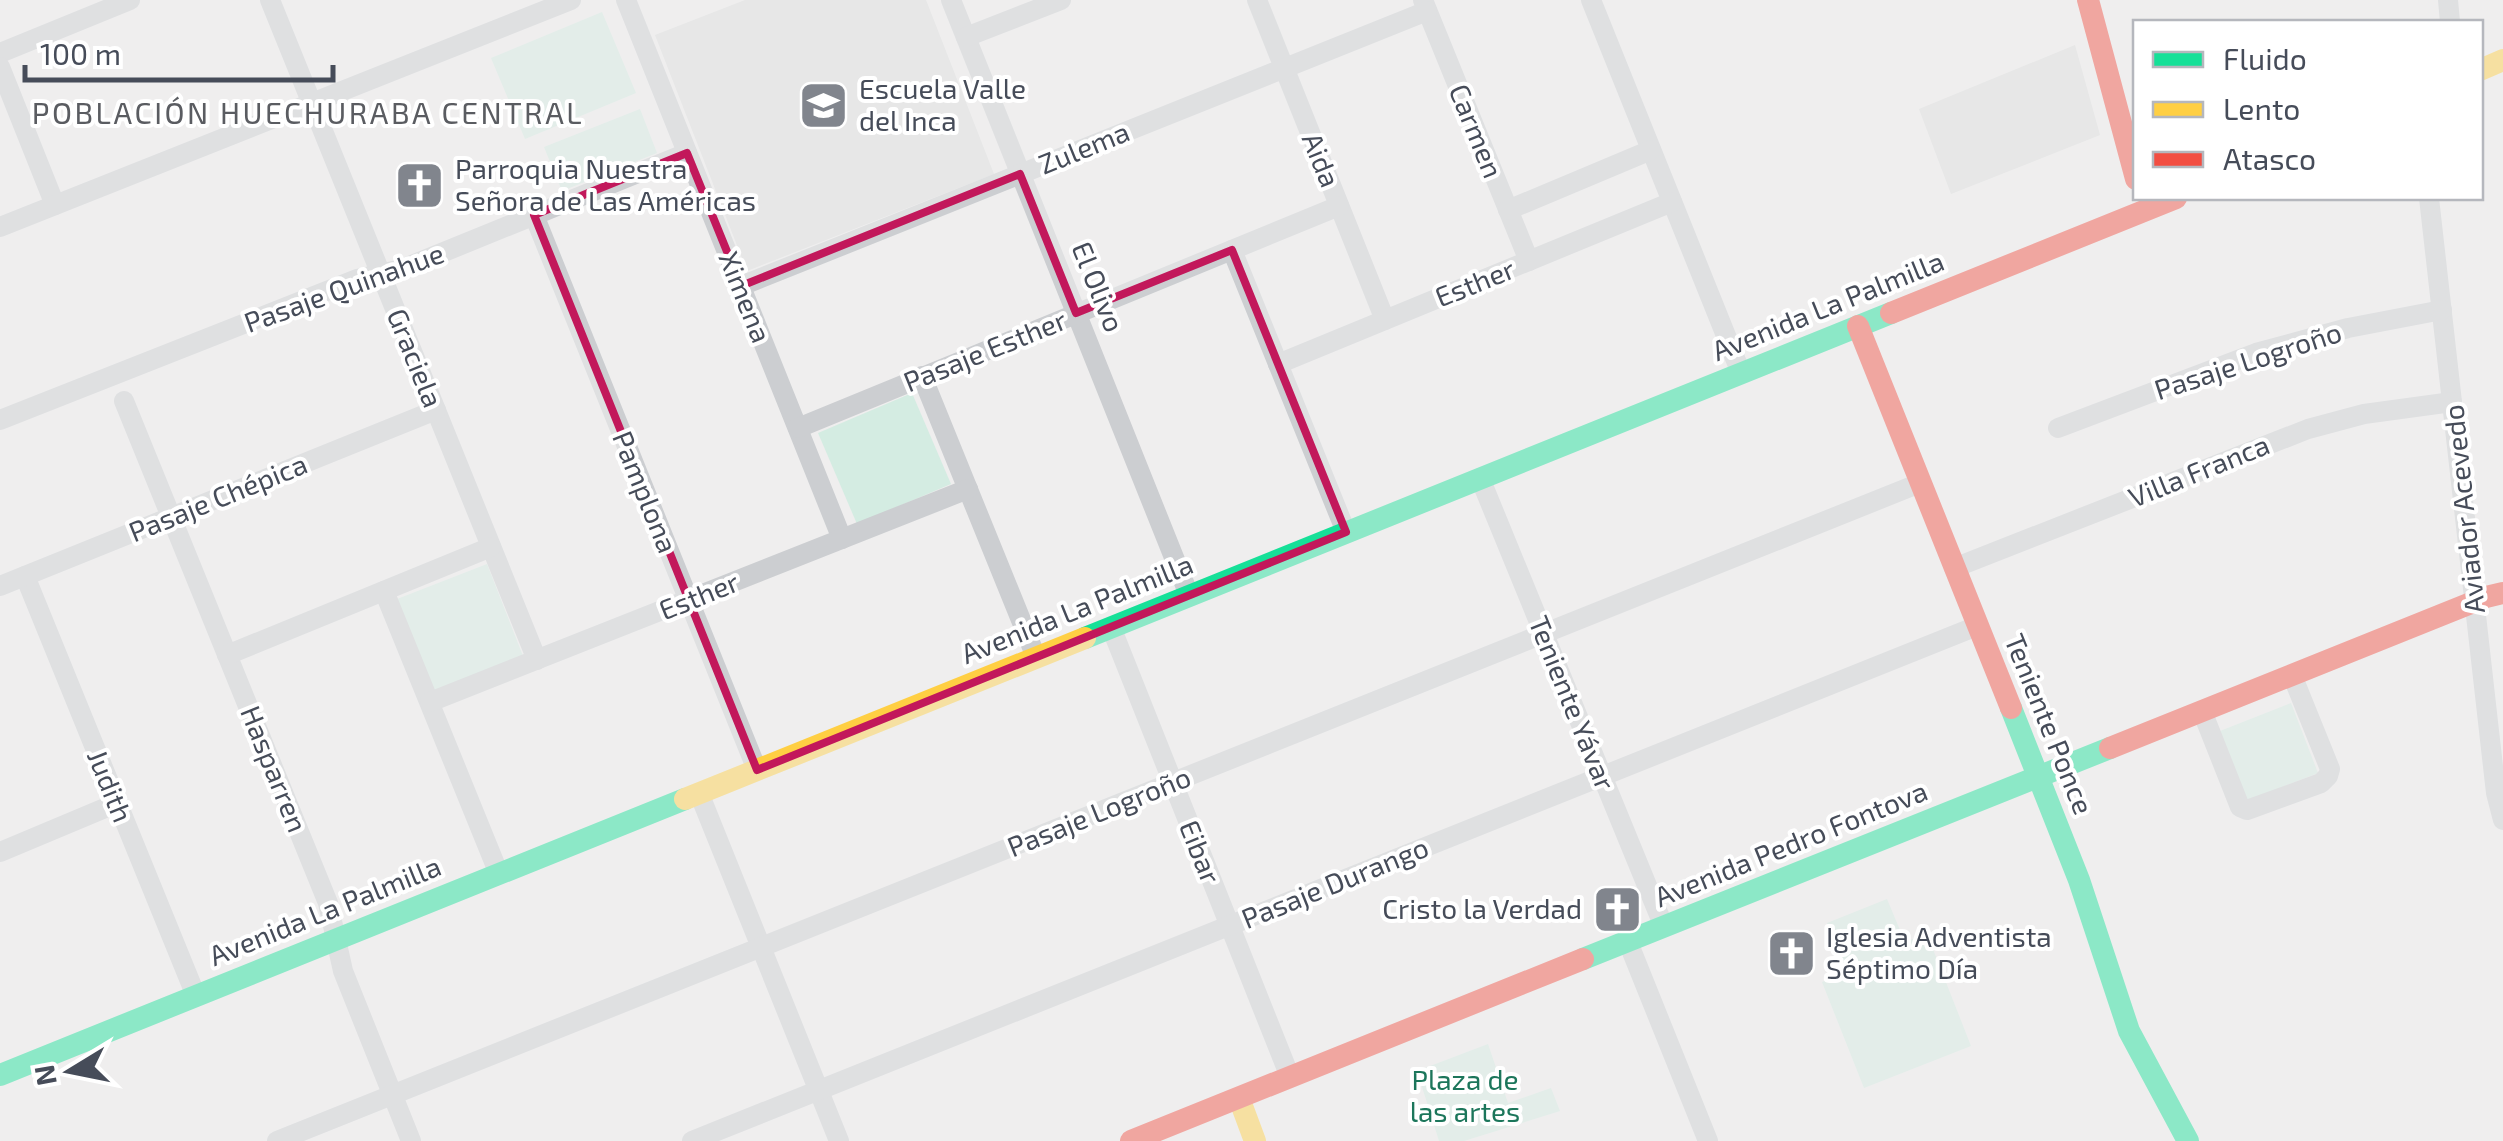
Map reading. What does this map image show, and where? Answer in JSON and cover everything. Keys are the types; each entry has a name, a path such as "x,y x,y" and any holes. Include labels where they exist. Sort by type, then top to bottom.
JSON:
{"street":[{"path":"0,53 130,0"},
{"name":"Graciela","path":"270,0 537,660"},
{"path":"0,227 571,0"},
{"name":"Ximena","path":"626,0 842,538"},
{"name":"El Olivo","path":"950,0 1190,596"},
{"path":"966,37 1061,0"},
{"name":"Aida","path":"1257,0 1385,320"},
{"path":"1591,0 1741,373"},
{"path":"2088,0 2133,168"},
{"name":"Zulema","path":"741,286 1284,68 1425,5"},
{"name":"Carmen","path":"1425,5 1528,261"},
{"path":"0,67 55,205"},
{"path":"1508,210 1652,150"},
{"name":"Pasaje Quinahue","path":"0,420 357,279 402,269 687,152"},
{"name":"Aviador Acevedo","path":"2429,200 2474,603 2503,820"},
{"name":"Esther","path":"1278,364 1672,202"},
{"name":"Avenida La Palmilla","path":"0,1075 1858,326 2142,204"},
{"name":"Pasaje Esther","path":"798,428 1339,206"},
{"name":"Pamplona","path":"534,215 757,770"},
{"path":"1232,250 1346,532"},
{"name":"Pasaje Logroño","path":"2058,428 2256,352 2348,328 2442,310"},
{"name":"Teniente Ponce","path":"1858,326 2085,897 2129,1031 2188,1141"},
{"path":"922,376 1036,657"},
{"name":"Hasparren","path":"124,401 328,903 344,971 411,1141"},
{"name":"Villa Franca","path":"1954,568 2308,429 2364,414 2452,402"},
{"name":"Pasaje Chépica","path":"0,586 436,410"},
{"name":"Teniente Yávar","path":"1480,478 1664,927"},
{"name":"Pasaje Logroño","path":"277,1141 1920,483"},
{"name":"Esther","path":"430,702 968,489"},
{"path":"227,655 491,547"},
{"name":"Judith","path":"25,576 196,996"},
{"path":"384,590 499,874"},
{"name":"Avenida Pedro Fontova","path":"1131,1141 2503,594"},
{"name":"Pasaje Durango","path":"692,1141 1977,626"},
{"name":"Eibar","path":"1111,627 1290,1077"},
{"path":"2202,711 2240,807 2248,810 2320,783 2330,770 2292,676"},
{"path":"699,793 839,1141"},
{"path":"0,852 117,803"},
{"path":"1628,942 1708,1141"},
{"path":"1239,1098 1255,1141"}],"highlighted area":[{"path":"687,153 741,286 1020,174 1076,313 1232,250 1346,532 757,770 534,215"}],"shaded area":[{"name":"Escuela Valle del Inca","path":"745,0 926,0 994,174 747,271 655,35"},
{"path":"2075,45 2100,135 1951,194 1919,109"}],"green space":[{"path":"602,12 636,93 525,139 491,58"},
{"path":"640,109 657,153 562,191 544,147"},
{"path":"912,393 951,484 857,524 818,433"},
{"path":"487,564 523,656 428,693 392,601"},
{"path":"2291,703 2318,773 2247,801 2220,731"},
{"path":"1887,899 1905,942 1927,934 1971,1046 1864,1088 1822,982 1846,972 1827,923"},
{"name":"Plaza de las artes","path":"1488,1044 1508,1103 1551,1088 1560,1111 1464,1141 1439,1141 1417,1071"}],"traffic: fast":[{"path":"1085,638 1891,313"},
{"path":"2011,708 2079,880 2129,1031 2188,1141"},
{"path":"1583,959 2110,748"},
{"path":"0,1075 685,799"}],"traffic: slow":[{"path":"2483,69 2503,60"},
{"path":"685,799 1085,638"},
{"path":"1239,1098 1255,1141"}],"traffic: jam":[{"path":"2088,0 2133,168"},
{"path":"1891,313 2171,200"},
{"path":"1858,326 2011,708"},
{"path":"2110,748 2503,593"},
{"path":"1131,1141 1583,959"}],"place":[{"name":"Escuela Valle del Inca","path":"824,105"},
{"name":"Parroquia Nuestra Señora de Las Américas","path":"420,185"},
{"name":"Cristo la Verdad","path":"1617,909"},
{"name":"Iglesia Adventista Séptimo Día","path":"1791,953"}],"district":[{"name":"POBLACIÓN HUECHURABA CENTRAL","path":"308,114"}]}
